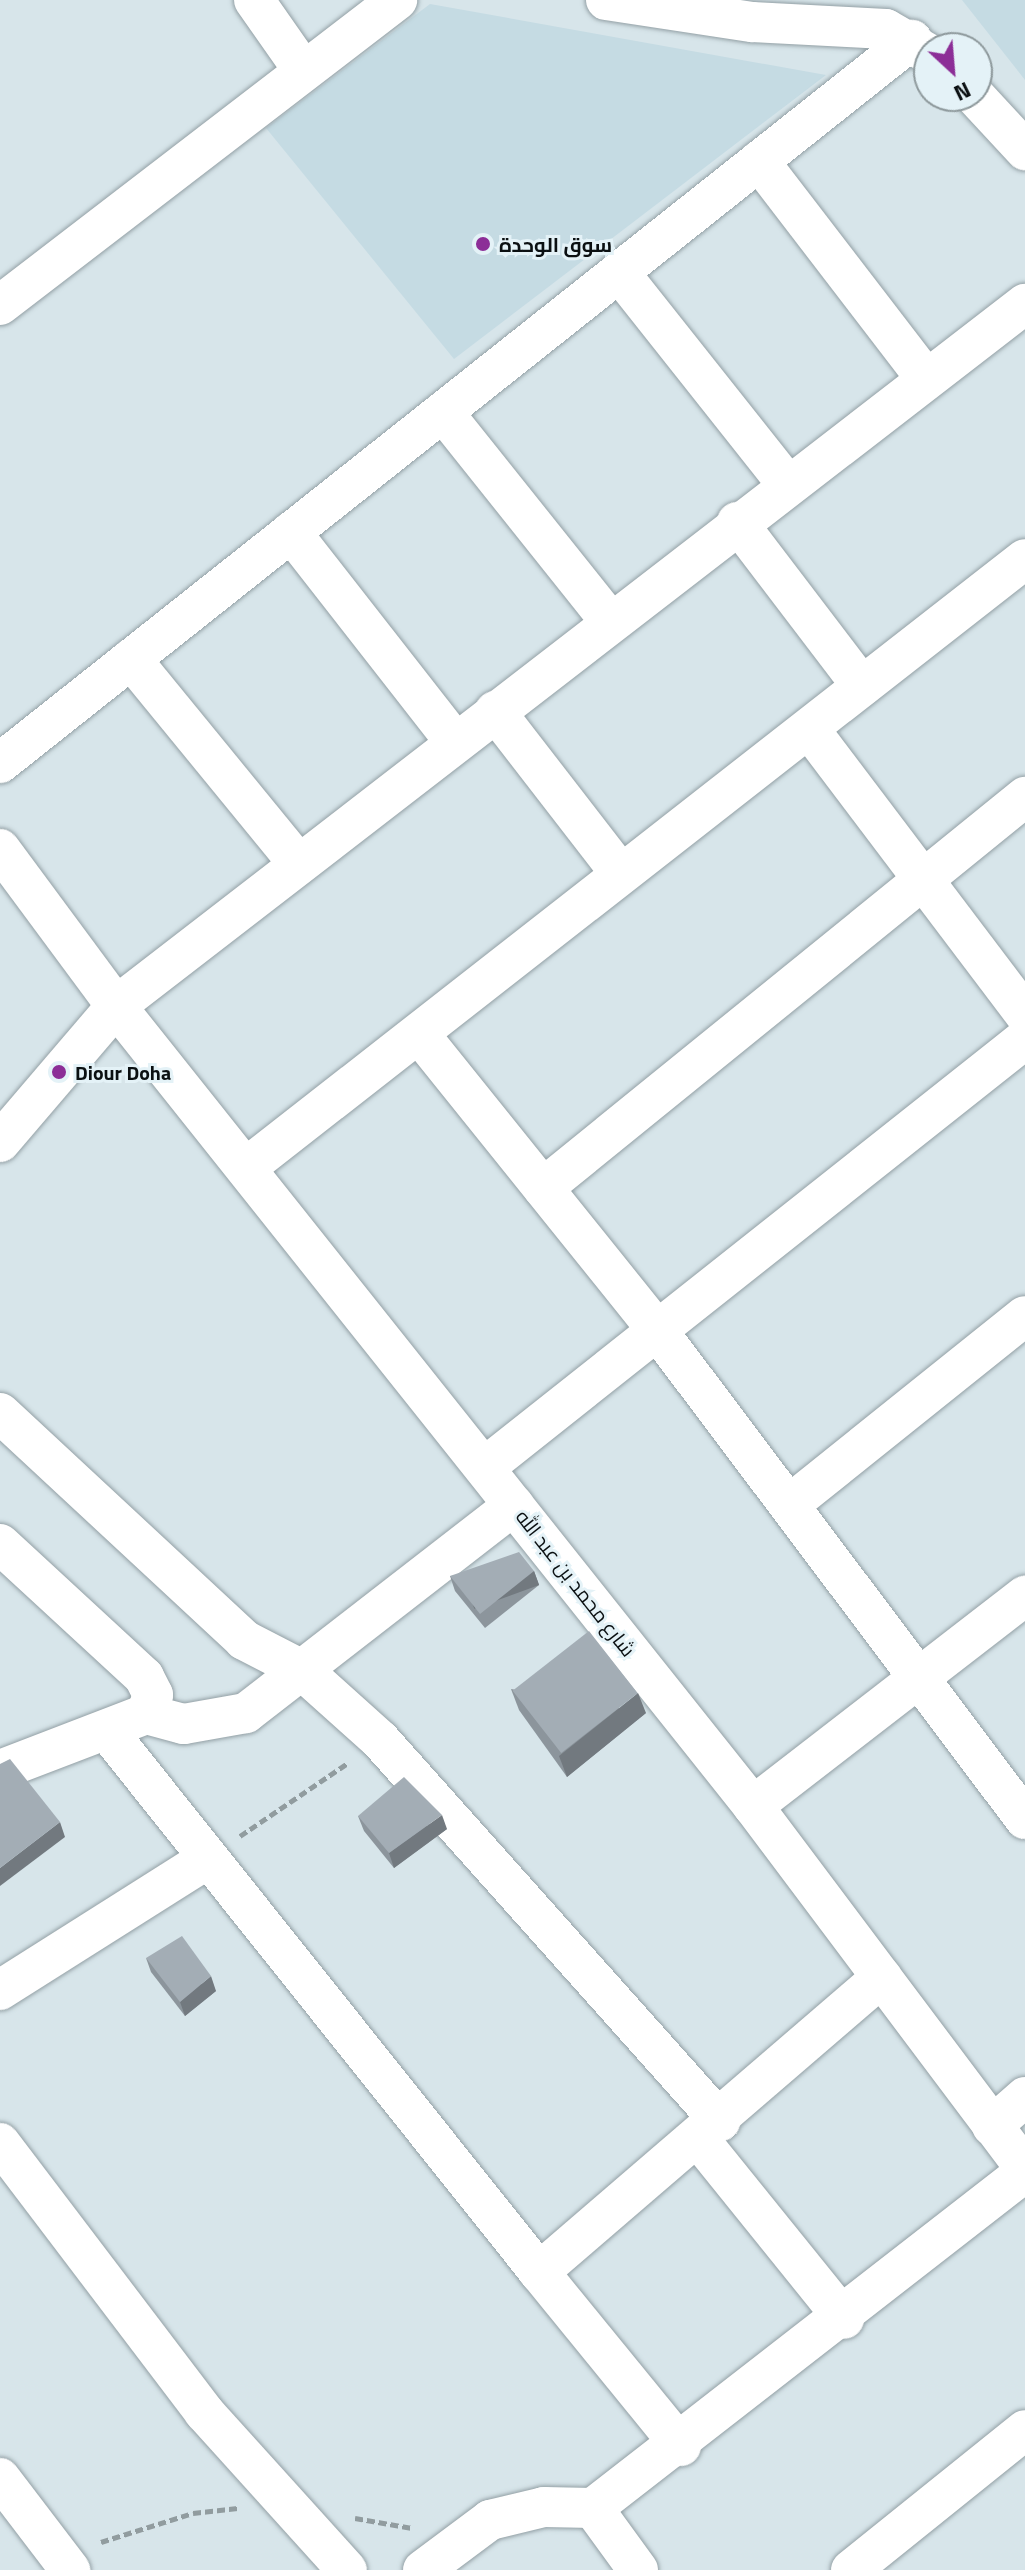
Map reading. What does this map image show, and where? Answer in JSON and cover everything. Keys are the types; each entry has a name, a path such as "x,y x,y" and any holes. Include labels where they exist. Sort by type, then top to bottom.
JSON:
{"street":[{"path":"254,0 303,70"},
{"path":"0,305 397,0"},
{"path":"606,0 766,11 901,31"},
{"path":"0,763 759,161 901,31"},
{"path":"990,112 1025,150"},
{"path":"759,161 926,379"},
{"path":"619,272 787,484"},
{"path":"6,1121 116,1006 737,522 1025,304"},
{"path":"443,412 610,621"},
{"path":"737,522 862,686"},
{"path":"291,532 455,742"},
{"path":"247,1167 420,1035 1025,559"},
{"path":"131,659 299,864"},
{"path":"495,711 621,874"},
{"path":"810,730 918,879 1025,1014"},
{"path":"543,1188 918,879 1025,797"},
{"name":"شارع محمد بن عبد الله","path":"0,849 116,1006 753,1806 1025,2170"},
{"path":"420,1035 654,1326 1025,1819"},
{"path":"485,1467 654,1326 1025,1039"},
{"path":"789,1505 1025,1316"},
{"path":"0,1413 244,1640 302,1670 380,1740 710,2130 844,2319"},
{"path":"0,1770 108,1732 146,1714 184,1724 246,1713 514,1505"},
{"path":"0,1544 144,1677 153,1695 146,1714"},
{"path":"753,1806 1025,1596"},
{"path":"108,1732 681,2446"},
{"path":"0,1990 207,1859"},
{"path":"539,2272 710,2130 882,1977"},
{"path":"992,2126 1025,2097"},
{"path":"0,2143 213,2424 347,2570"},
{"path":"423,2570 490,2520 544,2507 593,2508 681,2446 844,2319 1025,2170"},
{"path":"851,2570 1020,2446"},
{"path":"0,2478 70,2570"},
{"path":"593,2508 638,2570"}],"path":[{"path":"207,1859 380,1740"}],"shaded area":[{"path":"962,0 1025,0 1025,80 993,39 993,32 987,32"},
{"name":"سوق الوحدة","path":"430,4 826,75 454,359 266,128"}],"building":[{"path":"519,1552 534,1571 480,1614 450,1576"},
{"path":"589,1631 638,1693 561,1753 513,1691"},
{"path":"10,1759 60,1822 0,1868 0,1764"},
{"path":"404,1777 442,1815 389,1853 358,1816"},
{"path":"182,1936 211,1976 180,2002 146,1958"}],"place":[{"name":"سوق الوحدة","path":"483,244"},
{"name":"Diour Doha","path":"59,1072"}]}
